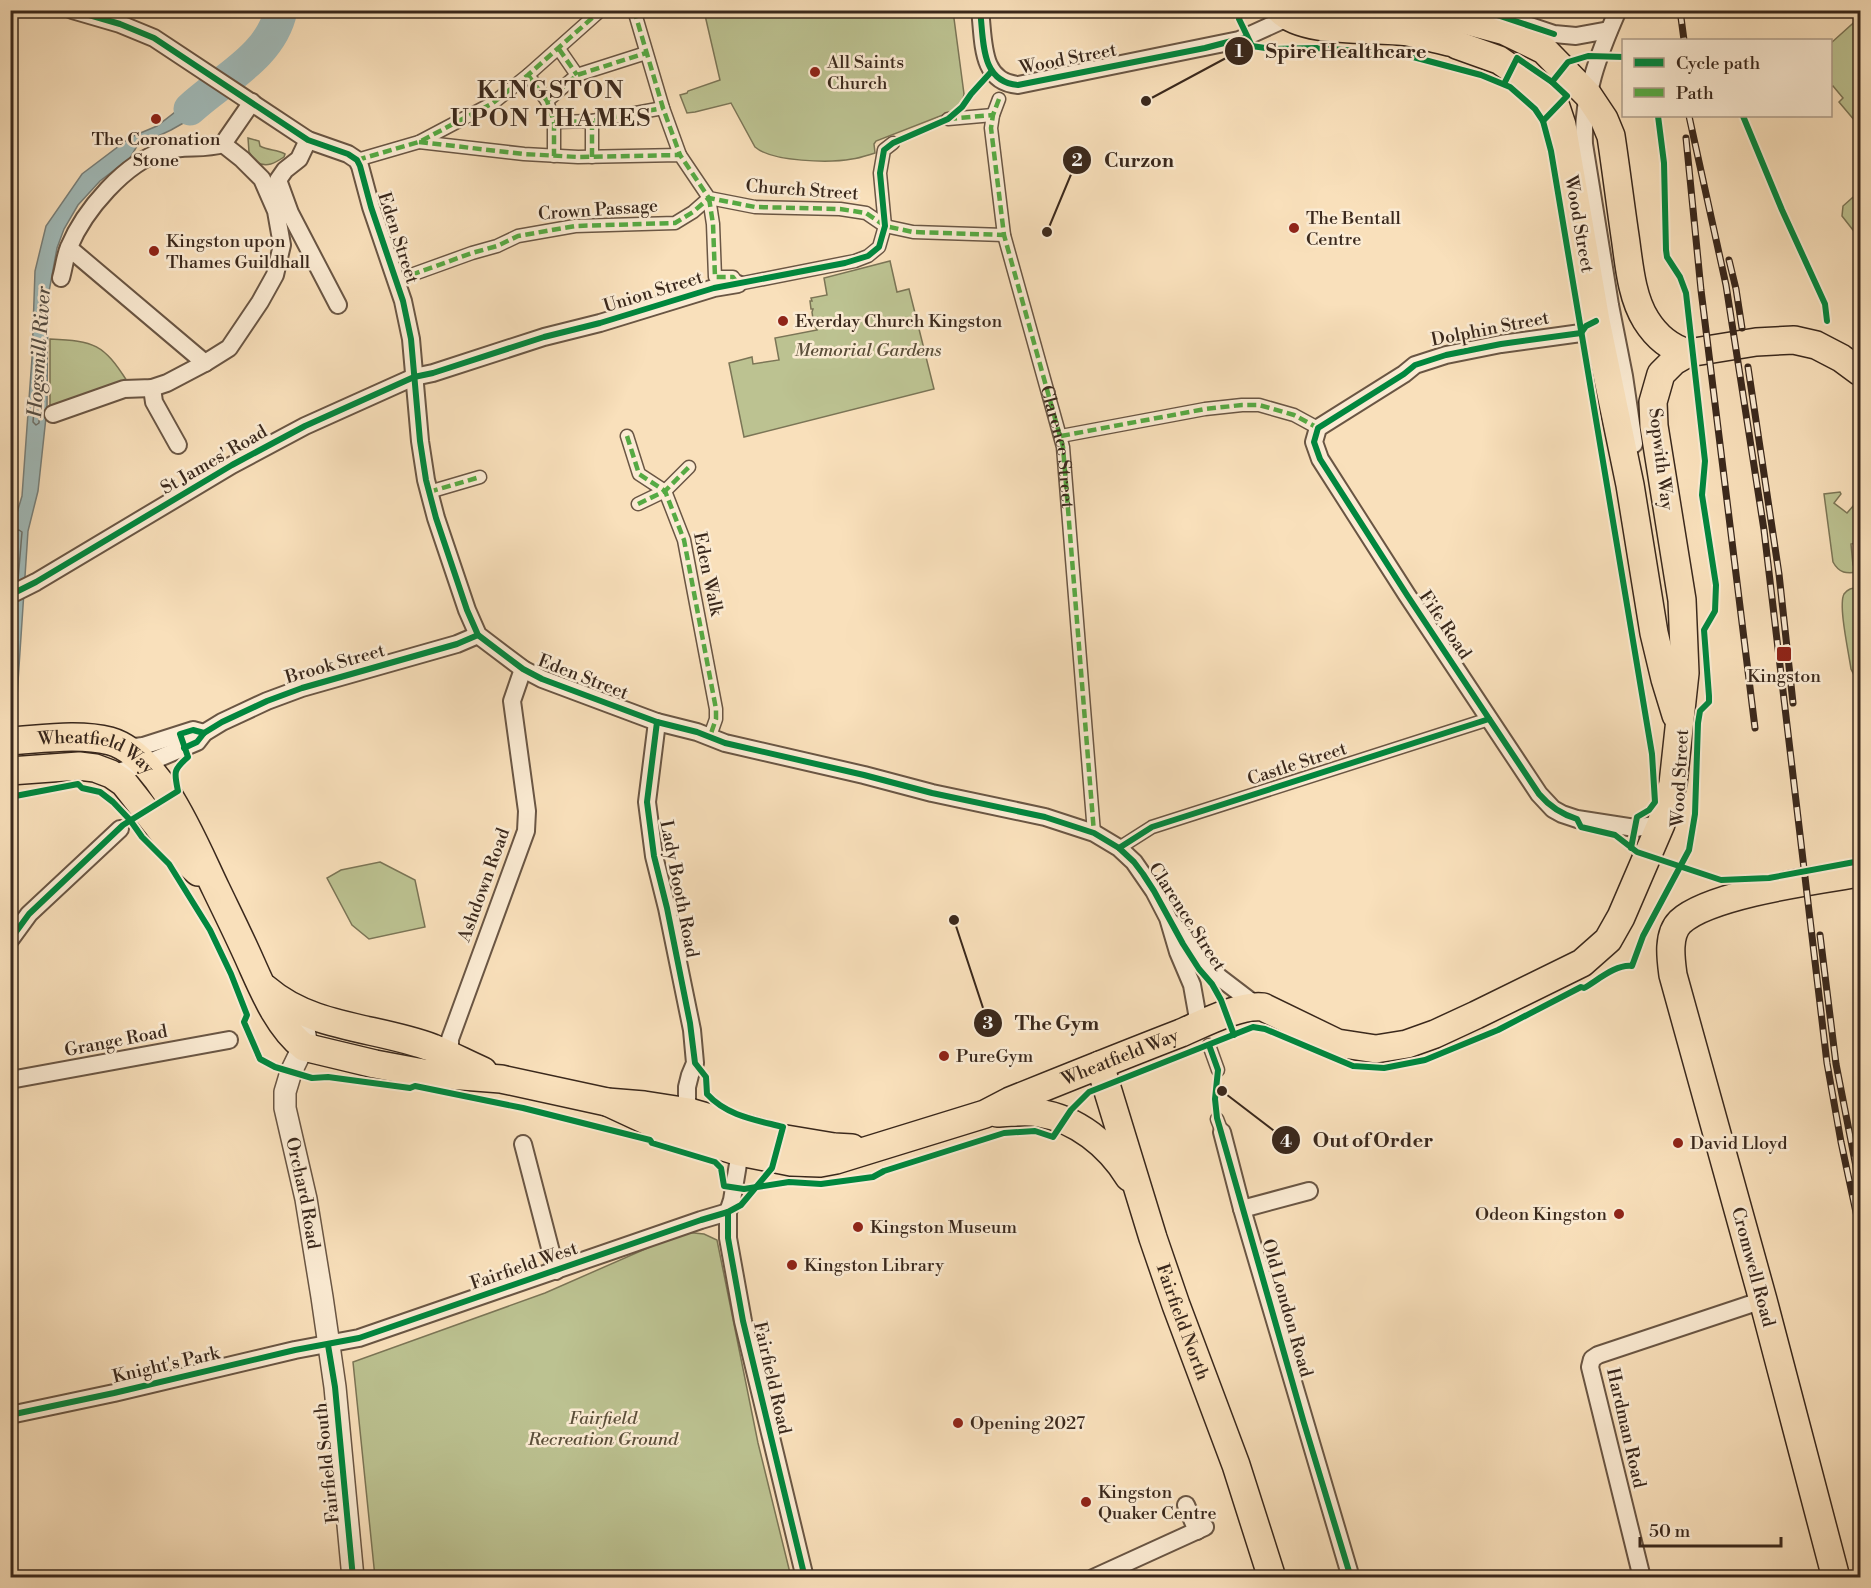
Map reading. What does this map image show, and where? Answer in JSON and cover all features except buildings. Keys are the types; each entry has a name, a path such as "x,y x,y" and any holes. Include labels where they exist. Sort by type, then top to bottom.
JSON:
{"main road":[{"name":"Wood Street","path":"1401,10 1428,13 1463,28 1499,60 1541,92 1556,107 1562,125 1596,321 1630,485 1654,633 1679,723 1674,784 1661,824 1621,917"},
{"name":"Wood Street","path":"1290,13 1316,27 1408,32 1463,28 1504,32 1544,50 1588,95"},
{"path":"1588,95 1604,119 1611,136 1636,297 1645,320 1664,341 1675,349 1688,353"},
{"name":"Sopwith Way","path":"1679,723 1685,673 1682,600 1654,426 1653,402 1661,374 1674,361 1688,353 1756,342 1794,340 1816,345 1841,358 1860,372"},
{"name":"Wheatfield Way","path":"10,741 90,738 111,741 136,756 169,796 200,854 263,986 289,1033 304,1047 423,1073 449,1055"},
{"name":"Wheatfield Way","path":"10,771 79,766 95,768 111,774 124,783 183,858 216,890"},
{"name":"Cromwell Road","path":"1836,1578 1673,975 1671,957 1673,938 1679,923 1702,909 1733,898 1772,889 1860,873"},
{"name":"Clarence Street","path":"1257,1006 1337,1043 1376,1049 1407,1044 1435,1034 1582,963 1608,940 1621,917"},
{"name":"Wheatfield Way","path":"263,986 291,1007 320,1018 449,1055 501,1079 607,1102 689,1112 780,1138 834,1147 868,1149"},
{"name":"Wheatfield Way","path":"607,1102 663,1128 740,1152 791,1162 820,1163 985,1114 1010,1101 1100,1065 1202,1036 1227,1015 1257,1006"},
{"name":"Fairfield North","path":"1100,1065 1176,1305 1236,1465 1272,1578"},
{"name":"Wheatfield Way","path":"985,1114 1037,1112 1064,1120 1106,1147 1123,1167 1140,1197"}],"street":[{"path":"72,10 142,32 154,38 308,140 348,154 357,160 419,142 493,104 559,49 601,10"},
{"path":"634,10 663,108 682,158 709,198 713,224 715,277 733,277 738,284"},
{"name":"Wood Street","path":"980,10 986,56 991,72 1006,84 1018,85 1239,40 1290,13"},
{"name":"Wood Street","path":"1618,10 1598,56 1588,95 1584,144 1634,442 1630,485"},
{"path":"1463,28 1576,36 1609,30"},
{"path":"559,49 577,75"},
{"path":"547,101 577,75 646,53"},
{"path":"528,75 547,101 554,122 554,156"},
{"path":"61,278 69,248 86,217 117,179 138,162 164,151 191,147 208,148 223,144 246,99"},
{"name":"Clarence Street","path":"999,99 991,128 1004,235 1064,447 1095,833 1119,848 1134,862 1154,891 1168,918 1178,952 1192,985 1202,1036"},
{"path":"554,122 592,121 663,108"},
{"path":"948,119 993,115"},
{"path":"592,121 592,157"},
{"path":"308,140 299,159 285,170 278,180 290,213 338,305"},
{"path":"419,142 554,156 682,158"},
{"path":"885,226 880,173 884,150 893,143"},
{"path":"53,414 124,389 152,388 167,383 205,363 229,348 260,302 275,276 282,245 276,211 262,180 242,159 223,144"},
{"name":"Eden Street","path":"357,160 403,301 411,339 420,441 429,492 439,531 478,635 523,669 577,693 657,722 725,742 932,793 1045,817 1095,833"},
{"name":"Church Street","path":"709,198 755,207 840,209 866,213 885,226 913,232 1004,235"},
{"name":"Crown Passage","path":"411,275 497,246 518,236 575,226 675,223 693,212 709,198"},
{"name":"Union Street","path":"414,377 714,288 846,263 868,256 879,248 885,226"},
{"path":"69,248 205,363"},
{"name":"Dolphin Street","path":"1318,428 1415,365 1446,355 1501,344 1581,333 1603,350"},
{"name":"St James' Road","path":"10,595 36,582 232,465 305,426 414,377"},
{"path":"152,388 154,402 178,445"},
{"path":"1061,436 1206,409 1242,405 1259,405 1293,415 1318,428"},
{"name":"Fife Road","path":"1318,428 1314,442 1320,459 1539,794 1553,809 1577,819 1635,828 1661,824"},
{"path":"627,436 639,474 665,490"},
{"path":"638,504 665,490 689,467"},
{"path":"429,492 480,477"},
{"name":"Eden Walk","path":"665,490 684,540 714,698 716,719 710,736"},
{"name":"Brook Street","path":"136,756 197,742 204,733 222,722 302,688 446,647 478,635"},
{"name":"Ashdown Road","path":"449,1055 526,831 527,811 512,701 523,669"},
{"name":"Castle Street","path":"1119,848 1152,827 1489,719"},
{"name":"Lady Booth Road","path":"657,722 647,802 654,856 692,1030 695,1063 687,1087 689,1112"},
{"name":"Brook Street","path":"136,756 143,746 193,730 204,733"},
{"path":"111,774 136,756"},
{"path":"10,940 29,914 120,829"},
{"name":"Clarence Street","path":"1168,918 1219,977 1257,1006"},
{"path":"291,1007 306,1035 304,1047"},
{"path":"1202,1036 1218,1070"},
{"name":"Grange Road","path":"10,1080 229,1040"},
{"name":"Orchard Road","path":"304,1047 291,1072 285,1092 285,1108 306,1199 328,1345"},
{"name":"Old London Road","path":"1220,1125 1242,1209 1351,1578"},
{"path":"523,1144 556,1271"},
{"name":"Fairfield Road","path":"740,1152 728,1212 728,1238 743,1321 805,1578"},
{"path":"1242,1209 1309,1191"},
{"name":"Fairfield West","path":"328,1345 341,1340 359,1338 728,1212"},
{"name":"Hardman Road","path":"1642,1578 1590,1367 1592,1359 1598,1355 1762,1300"},
{"name":"Knight's Park","path":"10,1415 295,1350 328,1345"},
{"name":"Fairfield South","path":"328,1345 353,1578"},
{"path":"1093,1578 1201,1529 1186,1505"}],"green space":[{"path":"704,11 953,11 963,100 953,111 876,141 875,153 842,160 816,161 774,156 755,147 731,103 687,113 680,95 720,80"},
{"path":"1860,17 1860,127 1839,102 1843,98 1832,87 1832,42"},
{"path":"248,138 259,141 263,148 285,154 284,157 267,165 256,162 249,152"},
{"path":"1860,191 1860,239 1842,216 1843,206"},
{"name":"Memorial Gardens","path":"890,261 897,292 909,289 934,389 744,437 729,363 752,357 753,364 779,360 775,338 817,330 813,323 813,309 811,309 810,301 812,301 811,298 827,295 824,278"},
{"path":"50,339 78,341 96,347 111,359 127,381 50,408"},
{"path":"1840,492 1841,494 1834,503 1847,513 1854,505 1860,513 1860,542 1851,544 1853,565 1860,564 1860,572 1841,571 1833,562 1824,494"},
{"path":"1860,587 1860,592 1857,592 1858,609 1860,610 1860,682 1851,669 1844,630 1842,600 1846,592"},
{"path":"380,862 415,880 425,927 369,939 352,925 327,878 341,870"},
{"name":"Fairfield Recreation Ground","path":"684,1232 704,1234 717,1240 758,1443 791,1577 375,1577 353,1362 545,1293"}],"water":[{"path":"268,11 290,11 286,32 278,48 248,78 234,67 266,27"},
{"path":"192,99 207,107 171,130 137,146 130,158 100,181 78,205 64,229 57,248 48,297 47,408 38,491 28,531 15,727 11,726 11,533 22,496 32,358 35,271 46,226 82,174 131,137 157,126"}],"waterway":[{"name":"Hogsmill River","path":"190,109 256,54 276,27 281,10"}],"railway":[{"path":"1680,10 1684,39"},
{"path":"1689,117 1726,285 1764,530 1827,1063 1860,1231"},
{"path":"1686,138 1701,290 1755,728"},
{"path":"1729,260 1742,328"},
{"path":"1748,367 1779,574 1793,703"},
{"path":"1820,935 1836,1064 1860,1187"}],"marked path":[{"path":"357,160 419,142 493,103 601,10"},
{"path":"634,10 663,108 680,155"},
{"path":"559,49 577,75"},
{"path":"547,101 577,75 646,53"},
{"path":"528,75 547,101 554,122 554,156"},
{"path":"999,99 991,128 1004,235 1063,447 1094,833"},
{"path":"554,122 592,121 663,108"},
{"path":"948,119 993,115"},
{"path":"592,121 592,157"},
{"path":"419,142 524,154 578,157 680,155 709,198 755,207 840,209 866,213 885,226 913,232 1004,235"},
{"path":"709,198 713,224 715,277 733,277 736,281"},
{"path":"411,275 497,246 518,236 575,226 675,223 693,212 709,198"},
{"path":"1061,436 1205,409 1242,405 1259,405 1294,415 1318,428"},
{"path":"627,436 639,474 665,491 684,540 716,709 716,719 710,736"},
{"path":"638,504 665,491 689,467"},
{"path":"429,492 480,477"}],"cycle path":[{"path":"72,10 120,24 154,38 308,140 348,154 357,160 403,301 411,339 420,441 426,480 436,518 467,610 478,635 523,669 542,679 657,722 697,732 725,743 932,793 1045,817 1094,833 1119,848 1143,874 1183,944 1212,984 1221,1000 1234,1035"},
{"path":"980,10 984,47 990,68 1006,82 1018,85 1205,48 1247,37"},
{"path":"1242,10 1239,19 1252,46 1272,49 1316,48 1402,54 1481,75 1510,87 1535,109 1543,121 1551,151 1652,754 1655,802 1649,810 1637,817 1631,848"},
{"path":"1482,10 1554,34"},
{"path":"1552,82 1568,62 1588,56 1622,57"},
{"path":"1504,84 1517,58 1552,82 1567,96 1543,121"},
{"path":"10,595 36,582 232,465 305,426 414,377 714,288 845,263 868,256 879,247 885,226 880,173 884,150 893,143 948,119 962,107 991,72"},
{"path":"10,797 78,784 82,788 100,792 113,802 142,837 169,864 210,930 247,1015 244,1022 260,1059 275,1067 312,1078 328,1077 410,1088 415,1086 523,1108 650,1140 652,1143 715,1162 721,1168 724,1186 744,1189 789,1182 821,1184 873,1177 884,1171 1004,1133 1035,1131 1053,1137 1071,1110 1089,1092 1253,1027 1265,1029 1353,1066 1384,1068 1425,1060 1498,1030 1581,987 1584,988 1613,970 1632,966 1643,936 1689,850 1695,814 1698,723 1700,711 1709,702 1704,630 1715,611 1716,585 1702,495 1705,461 1686,293 1680,277 1667,257 1666,250 1664,163 1658,117"},
{"path":"1743,117 1782,210 1825,304 1827,321"},
{"path":"1596,321 1586,326 1581,333 1501,344 1446,355 1415,365 1318,428 1314,442 1320,459 1539,794 1552,806 1577,819 1581,827 1615,835 1637,852 1721,880 1769,878 1860,861"},
{"path":"184,748 197,742 204,733 222,722 267,701 302,688 457,644 478,635"},
{"path":"1119,848 1152,827 1489,719"},
{"path":"10,1415 295,1350 359,1338 728,1212 741,1205 772,1168 783,1127 742,1116 715,1101 707,1094 706,1077 695,1063 690,1023 654,856 647,802 657,722"},
{"path":"10,940 29,914 123,825 178,791 176,772 188,757 180,734 193,730 204,733"},
{"path":"1209,1045 1218,1070 1215,1099 1217,1118 1351,1578"},
{"path":"728,1212 728,1238 743,1321 805,1578"},
{"path":"328,1345 335,1387 353,1578"}],"place":[{"name":"All Saints Church","path":"815,72"},
{"name":"Spire Healthcare","path":"1146,101"},
{"name":"The Coronation Stone","path":"156,119"},
{"name":"The Bentall Centre","path":"1294,228"},
{"name":"Curzon","path":"1047,232"},
{"name":"Kingston upon Thames Guildhall","path":"154,251"},
{"name":"Everday Church Kingston","path":"783,321"},
{"name":"Kingston","path":"1784,654"},
{"name":"The Gym","path":"954,920"},
{"name":"PureGym","path":"944,1056"},
{"name":"Out of Order","path":"1222,1091"},
{"name":"David Lloyd","path":"1678,1143"},
{"name":"Odeon Kingston","path":"1619,1214"},
{"name":"Kingston Museum","path":"858,1227"},
{"name":"Kingston Library","path":"792,1265"},
{"name":"Opening 2027","path":"958,1423"},
{"name":"Kingston Quaker Centre","path":"1086,1502"}],"district":[{"name":"KINGSTON UPON THAMES","path":"551,105"}]}
